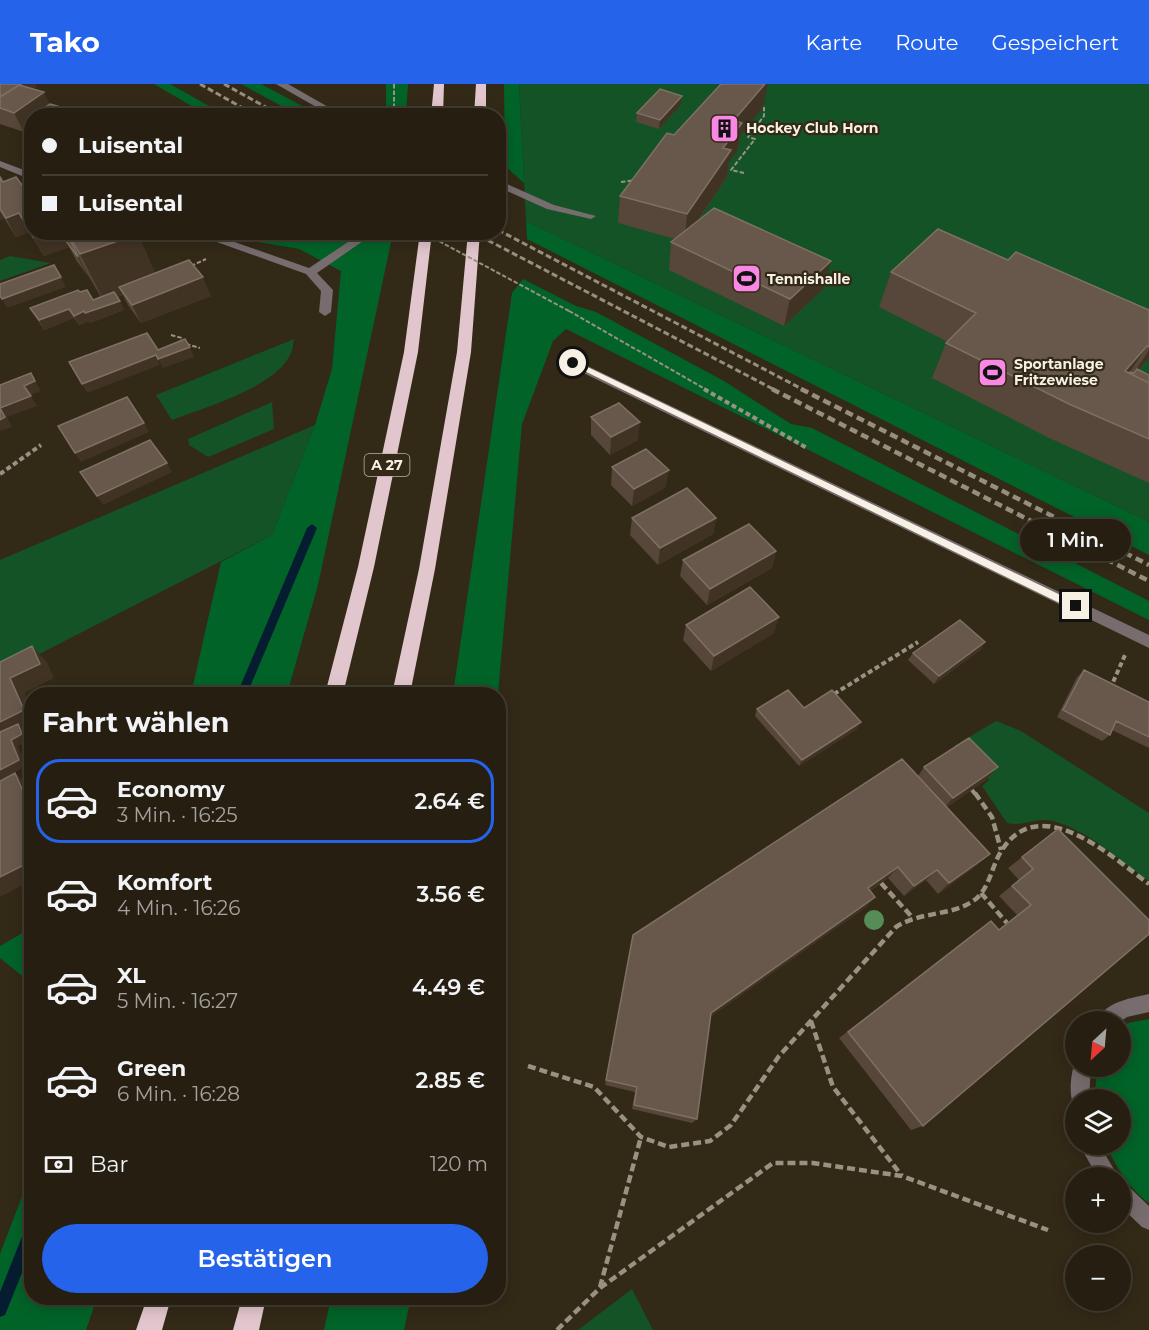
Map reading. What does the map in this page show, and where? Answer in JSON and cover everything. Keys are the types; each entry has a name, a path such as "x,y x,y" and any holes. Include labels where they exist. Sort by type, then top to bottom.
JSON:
{"highway":[{"path":"438,108 439,84"},
{"path":"480,108 481,84"},
{"name":"A 27","path":"336,687 366,567 411,352 423,240"},
{"path":"402,687 427,569 462,364 473,240"},
{"path":"149,1330 157,1305"},
{"path":"246,1330 252,1305"}],"street":[{"path":"281,84 325,108"},
{"path":"2,167 24,174"},
{"path":"506,187 551,207 591,216"},
{"path":"217,240 310,272 327,290 325,312"},
{"path":"310,272 359,240"},
{"path":"573,363 1149,642"},
{"path":"1120,1011 1149,1003"},
{"path":"1131,1203 1149,1220"}],"path":[{"path":"394,84 394,108"},
{"path":"744,173 731,170 755,140 748,137 765,116 764,108 755,105"},
{"path":"621,182 645,179"},
{"path":"439,240 569,311 813,451"},
{"path":"189,267 234,246"},
{"path":"171,335 182,338 185,344"},
{"path":"176,348 185,344 200,348"},
{"path":"0,474 42,446"},
{"path":"1108,693 1134,635"},
{"path":"834,694 918,642"},
{"path":"972,790 988,808 996,825 1001,851"},
{"path":"528,1066 594,1087 641,1137 669,1147 710,1142 731,1125 779,1056 896,927 912,917 966,905 975,900 981,893 1009,838 1020,828 1033,824 1052,825 1086,839 1149,884"},
{"path":"881,883 912,917"},
{"path":"981,893 1007,923"},
{"path":"811,1021 833,1087 902,1176"},
{"path":"600,1288 641,1137"},
{"path":"557,1330 600,1288 773,1163 813,1163 902,1176 1048,1230"}],"green space":[{"path":"154,84 170,84 213,108 195,108"},
{"path":"241,84 261,84 306,108 285,108"},
{"path":"386,84 408,84 406,108 386,108"},
{"path":"504,84 519,84 524,183 506,167"},
{"name":"Sportanlage Fritzewiese","path":"519,84 1149,84 1149,522 526,221"},
{"path":"526,221 1149,522 1149,555 527,239"},
{"path":"247,240 392,240 318,585 289,687 193,687 221,562 272,535 315,425 332,369 341,271 299,249"},
{"path":"10,256 51,263 0,281 0,260"},
{"path":"523,279 576,306 596,312 724,381 791,424 812,428 1149,601 1149,620 566,329 553,341 522,424 499,687 454,687 512,293"},
{"path":"294,339 291,353 283,365 271,376 256,386 220,402 172,420 156,395"},
{"path":"272,402 274,429 208,457 189,445 188,439"},
{"path":"315,425 272,535 0,674 0,560"},
{"path":"996,721 1021,731 1149,813 1149,881 1091,839 1066,826 1047,820 1018,824 1007,823 982,786 989,780 954,746"},
{"path":"24,932 24,977 0,958 0,946"},
{"path":"1149,1019 1149,1203 1131,1185 1131,1167 1118,1167 1111,1155 1131,1155 1131,1089 1096,1089 1096,1077 1131,1077 1131,1022"},
{"path":"24,1191 24,1305 95,1305 86,1330 0,1330 0,1254"},
{"path":"632,1289 653,1330 578,1330"},
{"path":"329,1305 409,1305 404,1330 324,1330"}],"building":[{"path":"0,84 21,84 2,96 0,95"},
{"path":"721,84 765,84 734,120 742,123 723,148 731,150 687,214 620,196 667,133 674,135"},
{"path":"19,85 44,92 14,113 0,108 0,97"},
{"path":"660,89 682,96 660,120 637,113"},
{"path":"50,104 64,108 44,108"},
{"path":"0,177 3,182 16,177 24,188 24,222 19,213 6,218 0,209"},
{"path":"714,208 831,261 790,299 671,242"},
{"path":"938,229 1008,260 1016,252 1149,310 1149,347 1147,346 1125,371 1149,383 1149,439 1069,404 946,343 976,313 891,272"},
{"path":"70,240 78,256 66,241"},
{"path":"71,240 121,240 80,254"},
{"path":"189,260 203,277 132,305 119,287"},
{"path":"54,265 61,277 2,299 0,296 0,284"},
{"path":"78,290 80,292 87,290 93,300 114,292 120,301 74,316 69,309 39,320 30,308"},
{"path":"147,333 158,350 185,339 190,347 158,359 156,355 82,384 69,362"},
{"path":"1137,369 1149,375 1149,383 1129,373 1134,373"},
{"path":"31,373 35,381 24,386 31,396 0,408 0,385"},
{"path":"127,397 144,423 75,453 58,426"},
{"path":"619,403 640,422 611,437 591,417"},
{"path":"0,408 5,417 0,420"},
{"path":"150,440 167,463 97,496 80,472"},
{"path":"646,449 669,470 634,489 612,467"},
{"path":"687,488 716,518 660,548 632,518"},
{"path":"749,524 776,551 710,589 683,560"},
{"path":"750,587 779,617 714,656 686,625"},
{"path":"960,620 985,642 939,676 913,653"},
{"path":"32,646 40,664 10,678 24,710 0,722 0,662"},
{"path":"1084,670 1149,702 1149,737 1116,721 1110,735 1063,710"},
{"path":"788,690 804,708 832,690 861,722 802,760 757,709"},
{"path":"18,724 22,734 11,740 19,760 0,770 0,732"},
{"path":"969,738 998,767 953,798 924,767"},
{"path":"902,759 990,854 949,883 937,870 914,886 898,867 868,888 875,897 711,1013 697,1119 634,1105 637,1087 606,1080 633,935"},
{"path":"15,773 24,794 24,865 0,877 0,781"},
{"path":"1058,829 1149,920 1149,934 923,1126 848,1032 991,921 999,930 1031,905 1012,886 1033,869 1022,857"}],"waterway":[{"path":"245,687 312,528"},
{"path":"0,1310 24,1249"}],"railway":[{"path":"200,84 243,108"},
{"path":"224,84 268,108"},
{"path":"506,234 804,390"},
{"path":"487,240 775,390"},
{"path":"772,389 1149,581"},
{"path":"801,389 1149,565"}],"place":[{"name":"Hockey Club Horn","path":"725,128"},
{"name":"Tennishalle","path":"746,279"},
{"name":"Sportanlage Fritzewiese","path":"993,372"}],"route":[{"path":"573,363 1076,606"}]}
